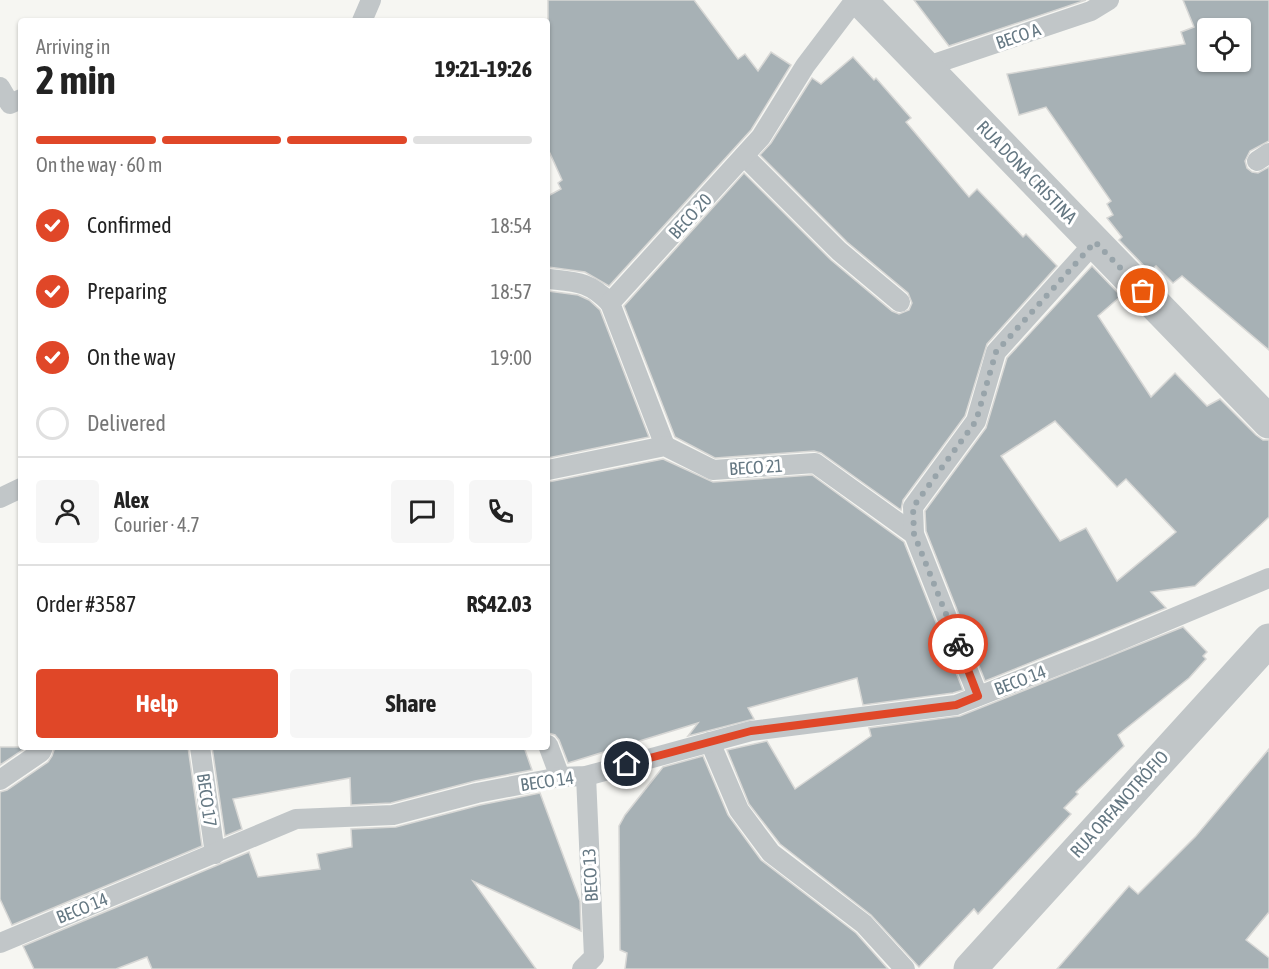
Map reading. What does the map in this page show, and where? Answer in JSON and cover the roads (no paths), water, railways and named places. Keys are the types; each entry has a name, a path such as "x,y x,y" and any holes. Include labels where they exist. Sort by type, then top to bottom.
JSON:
{"street":[{"name":"RUA DONA CRISTINA","path":"860,0 1269,422"},
{"name":"RUA ORFANOTRÓFIO","path":"970,969 1269,640"}],"lane":[{"path":"363,18 371,0"},
{"name":"BECO 20","path":"610,303 761,137 805,66 855,0"},
{"name":"BECO A","path":"925,67 1091,11 1109,0"},
{"path":"0,87 10,104 18,100"},
{"path":"744,156 839,251 900,302"},
{"path":"978,696 914,534 913,507 976,421 996,352 1095,242"},
{"path":"550,279 578,282 597,290 610,303 665,446 550,470"},
{"name":"BECO 21","path":"665,446 713,470 815,463 914,534"},
{"path":"0,498 18,490"},
{"name":"BECO 14","path":"0,943 296,819 393,815 477,793 560,777 586,776 751,731 956,705 1099,649 1269,578"},
{"path":"710,742 739,810 771,852 864,924 905,969"},
{"path":"0,780 41,753 42,750"},
{"name":"BECO 17","path":"200,750 215,854"},
{"path":"550,750 560,777"},
{"name":"BECO 13","path":"582,969 594,957 586,776"}]}
